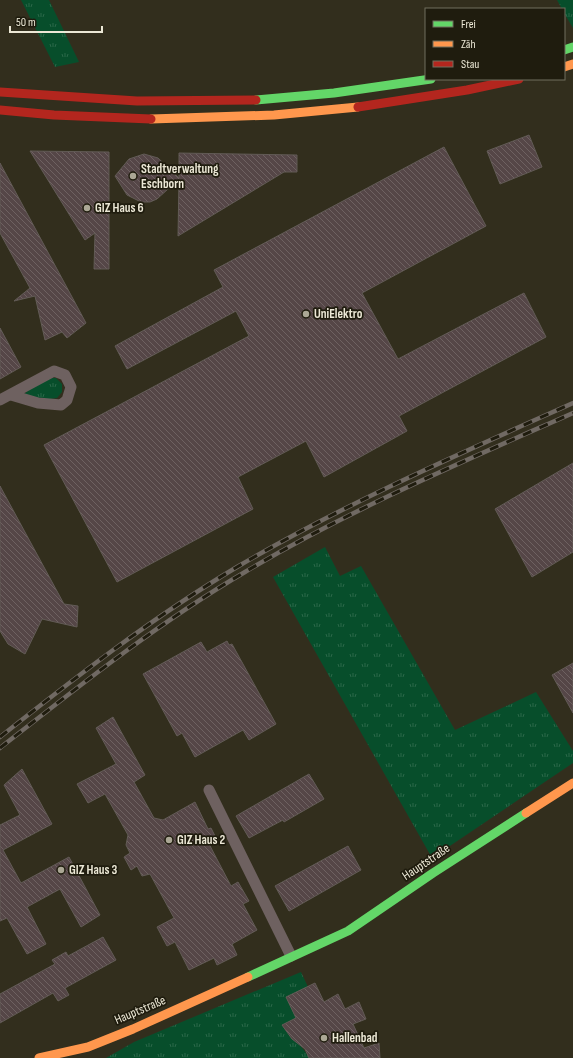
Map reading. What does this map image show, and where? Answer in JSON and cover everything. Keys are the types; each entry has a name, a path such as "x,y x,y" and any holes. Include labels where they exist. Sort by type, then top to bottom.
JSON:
{"main road":[{"path":"0,92 101,99 179,101 275,99 345,92 425,80"},
{"path":"0,110 113,117 187,118 274,114 349,109 413,99 514,80"},
{"name":"Hauptstraße","path":"39,1058 88,1047 133,1029 348,931 433,873 573,783"}],"street":[{"path":"0,400 45,374 54,371 65,375 72,387 67,400 62,405 38,403 11,395"},
{"path":"209,790 291,956"}],"green space":[{"path":"21,0 49,0 79,62 55,67"},
{"path":"557,0 573,0 573,28 565,15 565,8 561,8"},
{"path":"51,378 56,378 62,384 62,392 57,398 43,400 24,394 35,385"},
{"path":"325,547 340,576 361,566 455,730 536,692 573,751 573,763 432,858 273,577"},
{"path":"301,972 308,987 296,1018 282,1025 309,1058 106,1058 134,1042"}],"building":[{"path":"529,135 542,167 500,184 487,151"},
{"path":"444,147 486,226 362,293 398,359 524,293 546,337 399,416 407,431 324,477 306,441 238,477 253,509 117,582 44,445 249,336 236,311 127,369 115,346 223,287 214,270"},
{"name":"GIZ Haus 6","path":"30,151 109,152 109,269 94,269 95,233 85,240"},
{"path":"179,153 297,155 297,172 284,172 178,236 179,179 157,199 150,202 141,202 127,195 115,176 129,159 144,154 158,158 179,178"},
{"path":"0,163 86,323 67,338 62,332 45,340 35,296 14,301 30,288 0,233"},
{"path":"0,328 21,367 0,379"},
{"path":"573,463 573,552 532,577 495,509"},
{"path":"0,486 64,604 78,606 77,627 42,619 25,654 8,644 0,631"},
{"path":"227,641 229,645 232,644 276,724 249,740 243,730 195,757 182,733 177,736 143,674 201,642 207,652"},
{"path":"573,663 573,713 552,675"},
{"name":"GIZ Haus 2","path":"113,717 145,775 134,782 154,818 163,820 195,802 208,829 211,828 216,838 208,842 231,886 238,882 249,901 243,904 257,930 232,944 237,955 217,965 214,958 189,970 175,942 167,946 157,927 174,918 150,874 142,876 137,866 131,870 124,857 130,853 126,845 128,835 105,794 88,803 77,784 116,764 96,728"},
{"name":"GIZ Haus 3","path":"22,769 52,824 3,850 21,883 69,857 100,915 81,927 60,889 27,907 46,944 27,954 7,918 0,921 0,825 20,815 4,785"},
{"path":"309,774 324,799 284,822 283,820 249,838 236,816"},
{"path":"348,846 361,870 289,911 275,886"},
{"path":"103,937 116,960 65,988 69,995 58,1001 53,993 0,1023 0,994 55,964 52,960 66,952 68,956"},
{"path":"315,983 324,1002 338,994 345,1009 359,1002 366,1019 353,1024 364,1048 379,1043 380,1058 309,1058 305,1049 292,1039 282,1025 296,1018 286,997"}],"railway":[{"path":"0,737 86,670 145,627 175,606 237,567 277,544 402,480 573,403"},
{"path":"0,748 89,679 181,612 284,549 365,507 448,468 573,413"}],"traffic: fast":[{"path":"565,50 573,47"},
{"path":"256,100 334,93 425,80"},
{"path":"248,977 348,931 433,873 526,813"}],"traffic: slow":[{"path":"565,67 573,64"},
{"path":"151,119 274,115 358,107"},
{"path":"526,813 573,783"},
{"path":"39,1058 88,1047 133,1029 248,977"}],"traffic: jam":[{"path":"358,107 467,90 514,80"},
{"path":"0,92 137,101 256,100"},
{"path":"0,110 54,115 151,119"}],"place":[{"name":"Stadtverwaltung Eschborn","path":"133,176"},
{"name":"GIZ Haus 6","path":"87,208"},
{"name":"UniElektro","path":"306,314"},
{"name":"GIZ Haus 2","path":"169,840"},
{"name":"GIZ Haus 3","path":"61,870"},
{"name":"Hallenbad","path":"324,1038"}]}
